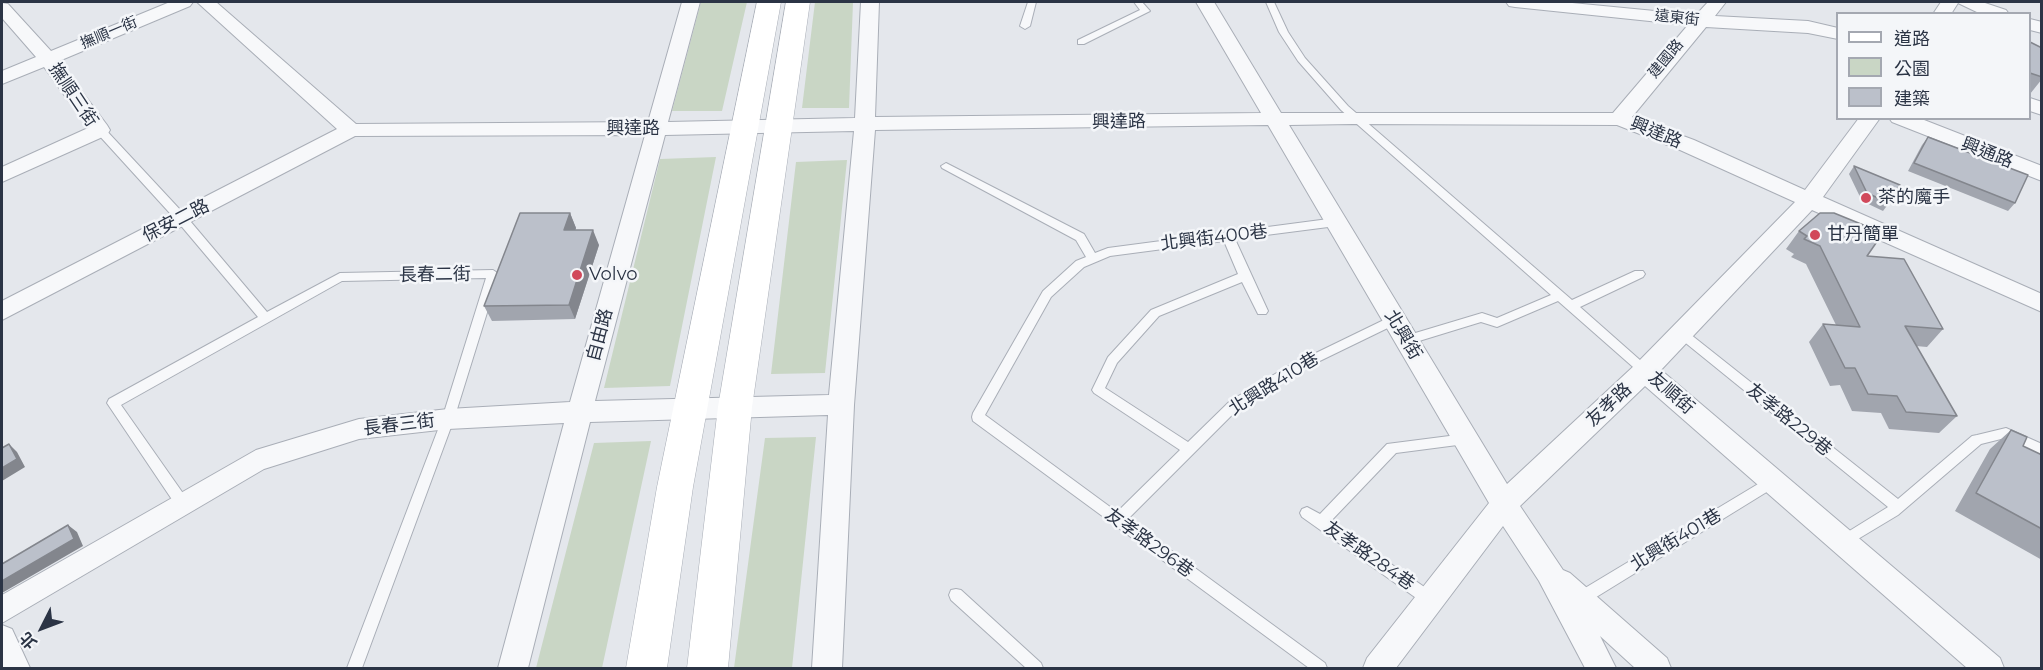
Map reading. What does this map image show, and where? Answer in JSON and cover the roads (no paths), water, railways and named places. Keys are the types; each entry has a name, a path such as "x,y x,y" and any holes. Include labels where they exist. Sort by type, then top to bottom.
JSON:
{"street":[{"name":"撫順一街","path":"2,78 184,2"},
{"path":"206,2 351,130"},
{"name":"自由路","path":"513,669 579,412 691,2"},
{"path":"646,669 690,409 769,2"},
{"path":"707,669 735,407 798,2"},
{"path":"827,669 841,405 865,124 870,2"},
{"name":"北興街","path":"1204,2 1504,504 1549,572 1601,669"},
{"name":"遠東街","path":"1515,2 1698,21 1808,27 1836,34"},
{"name":"建國路","path":"1619,119 1698,21 1717,2"},
{"path":"1966,2 1994,12"},
{"name":"撫順三街","path":"2,8 48,59 100,130 2,175"},
{"name":"興達路","path":"351,130 744,128 865,124 1353,118 1619,119 1687,145 2042,304"},
{"name":"友孝路","path":"1378,669 1504,504 1645,371 1809,200 1869,120"},
{"name":"興通路","path":"1904,120 2042,174"},
{"name":"保安二路","path":"2,311 351,130"},
{"name":"友順街","path":"1645,371 1989,669"},
{"name":"長春三街","path":"2,610 256,461 358,429 448,419 579,412 841,405"},
{"path":"1549,572 1656,669"},
{"path":"2,639 15,669"}],"lane":[{"path":"1025,26 1032,2"},
{"path":"1081,42 1145,11 1138,2"},
{"name":"友順街","path":"1270,2 1298,58 1353,118 1409,163 1645,371"},
{"path":"100,130 181,218 265,318"},
{"path":"946,166 1080,237 1093,259"},
{"name":"北興街400巷","path":"978,417 1047,294 1080,264 1108,252 1336,222"},
{"path":"1228,236 1262,311"},
{"name":"長春二街","path":"182,503 113,403 340,277 493,274 448,419 355,669"},
{"path":"1571,306 1639,274"},
{"path":"1188,448 1098,390 1112,360 1155,313 1245,276"},
{"path":"1406,340 1482,317 1497,323 1560,296"},
{"name":"北興路410巷","path":"1118,520 1188,448 1234,405 1289,371 1394,320"},
{"name":"友孝路229巷","path":"1681,333 1898,507"},
{"name":"友孝路296巷","path":"978,417 1320,669"},
{"path":"1843,542 1898,507 1977,440 2006,434 2042,450"},
{"path":"1321,522 1392,448 1466,439"},
{"name":"北興街401巷","path":"1580,598 1773,482"},
{"name":"友孝路284巷","path":"1307,513 1431,600"},
{"path":"956,595 1036,669"}],"place":[{"name":"茶的魔手","path":"1866,198"},
{"name":"甘丹簡單","path":"1815,235"},
{"name":"Volvo","path":"577,275"}]}
